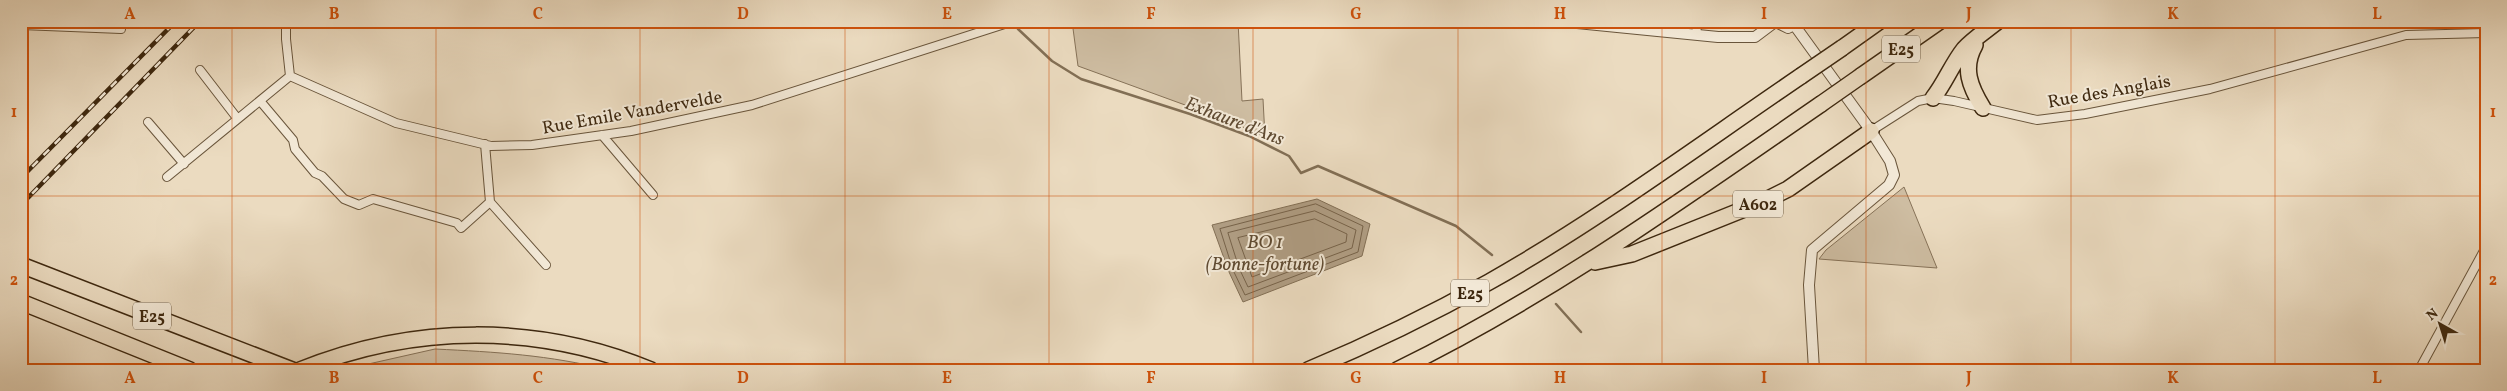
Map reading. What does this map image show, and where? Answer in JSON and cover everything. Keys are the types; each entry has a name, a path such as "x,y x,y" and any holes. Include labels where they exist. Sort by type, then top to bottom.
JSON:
{"highway":[{"name":"E25","path":"1308,370 1360,348 1488,282 1560,240 1880,21"},
{"name":"E25","path":"1397,370 1464,337 1586,264 1940,21"},
{"path":"1932,98 1944,84 1952,66 1966,47 1998,21"},
{"path":"1979,37 1970,54 1967,67 1971,88 1982,108"},
{"name":"A602","path":"1586,264 1632,254 1762,202 1788,189 1871,131"},
{"name":"E25","path":"22,265 292,370"},
{"name":"E25","path":"21,302 190,370"},
{"path":"300,370 332,357 386,343 426,337 499,334 570,344 651,370"}],"street":[{"path":"167,177 237,118 261,102 290,76 286,21"},
{"name":"Rue Emile Vandervelde","path":"290,76 396,123 485,144 532,145 602,135 752,104 1014,21"},
{"path":"1558,21 1698,35 1756,37 1774,22 1781,26 1799,24 1890,161 1894,175 1889,185 1812,250 1809,285 1814,370"},
{"path":"1696,21 1698,35"},
{"path":"21,25 121,29"},
{"name":"Rue des Anglais","path":"1871,131 1918,100 1932,98 1954,101 2037,120 2085,114 2210,89 2406,35 2486,33"},
{"path":"200,70 237,118"},
{"path":"261,102 293,140 295,149 315,173 322,176 344,200 359,205 373,199 457,223 461,228 490,202"},
{"path":"148,122 184,164"},
{"path":"602,135 653,194"},
{"path":"485,144 490,202 546,265"},
{"path":"2420,370 2486,247"}],"shaded area":[{"path":"1072,21 1238,21 1242,101 1263,99 1265,137 1229,121 1078,66"},
{"path":"1904,187 1937,268 1819,259 1826,250"},
{"path":"435,349 544,358 609,370 362,370 355,367"}],"water":[{"name":"BO 1 (Bonne-fortune)","path":"1317,199 1370,224 1362,256 1243,302 1229,272 1212,225"}],"waterway":[{"name":"Exhaure d'Ans","path":"1018,29 1052,61 1081,79 1190,114 1249,136 1289,156 1301,173 1318,166 1456,226 1492,255"},
{"name":"Exhaure d'Ans","path":"1556,304 1581,332"}],"railway":[{"path":"21,178 176,21"},
{"path":"21,205 200,21"}]}
